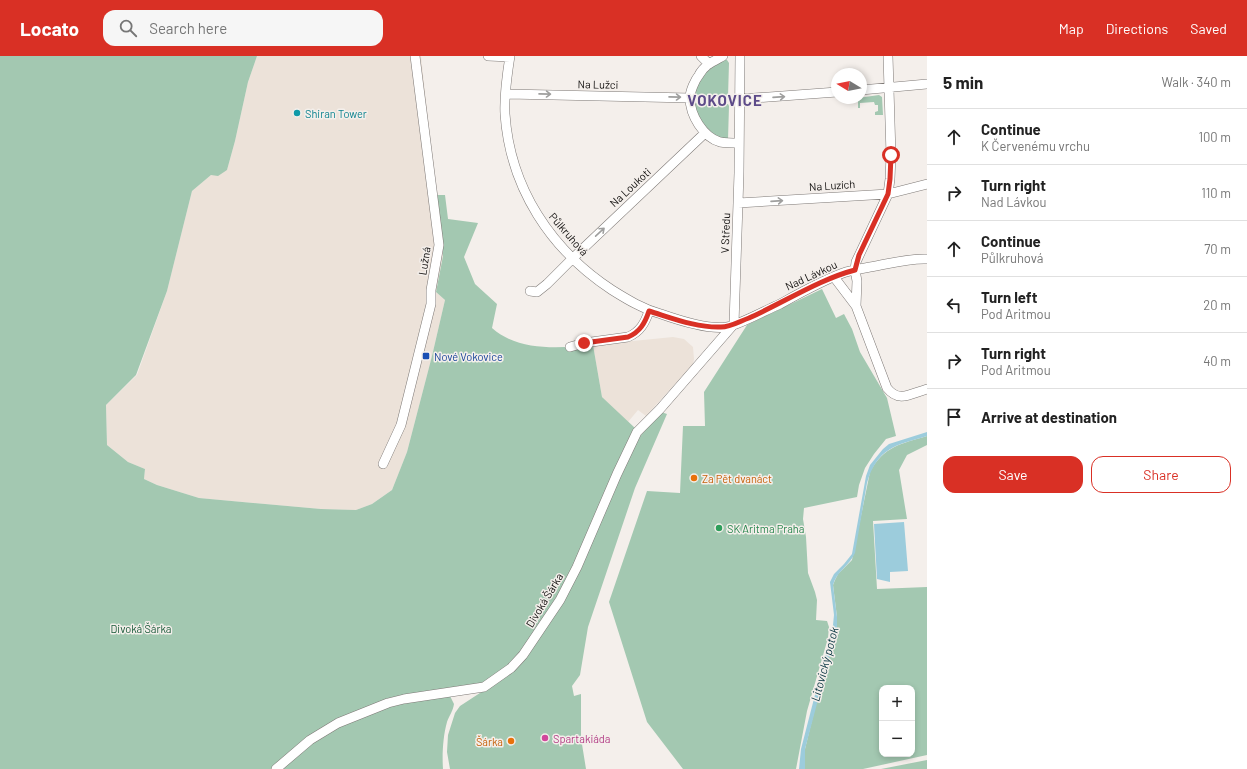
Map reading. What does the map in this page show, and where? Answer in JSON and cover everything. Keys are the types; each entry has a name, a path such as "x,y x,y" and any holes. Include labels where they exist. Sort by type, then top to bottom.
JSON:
{"street":[{"name":"Lužná","path":"383,464 401,425 431,304 431,290 439,245 415,56"},
{"path":"488,56 510,56"},
{"name":"Půlkruhová","path":"510,56 505,112 507,132 516,170 536,213 548,232 572,259 605,285 649,311 678,320 713,327 721,328 734,324"},
{"path":"701,56 709,64"},
{"path":"723,56 709,64 699,74 690,98 694,117 705,133 719,142 739,143"},
{"name":"V Středu","path":"734,324 738,203 740,56"},
{"path":"856,306 857,281 855,270 859,255 888,194 890,179 891,155 888,56"},
{"path":"867,90 927,84"},
{"path":"740,99 831,92"},
{"name":"Na Lužci","path":"506,94 690,98"},
{"name":"Na Loukoti","path":"530,292 537,292 547,284 705,133"},
{"name":"Na Luzích","path":"738,203 888,194 927,184"},
{"name":"Nad Lávkou","path":"734,324 834,277 855,270 908,260 927,259"},
{"path":"834,277 856,306 886,388 892,394 902,396 927,390"},
{"path":"570,347 584,343 628,337 634,334 643,325 649,311"},
{"name":"Divoká Šárka","path":"276,769 310,740 338,723 394,702 484,687 510,668 523,655 560,600 577,567 617,474 637,432 660,409 734,324"}],"shaded area":[{"path":"257,56 421,56 443,256 436,292 445,300 407,452 392,490 372,504 356,510 321,509 199,498 157,485 144,479 145,469 128,462 107,445 106,405 137,375 167,291 192,191 211,175 227,170 248,82"},
{"path":"673,337 684,339 693,347 693,364 646,416 638,410 628,422 602,397 593,345"}],"green space":[{"name":"Divoká Šárka","path":"0,56 257,56 248,82 227,170 218,176 211,175 192,191 167,291 136,375 106,405 107,445 128,462 145,469 144,479 157,485 199,498 321,509 356,510 372,504 392,490 407,452 445,300 436,292 443,256 437,195 445,195 448,219 478,223 464,257 475,284 497,304 492,328 503,336 527,345 540,347 567,347 593,345 602,397 635,428 567,581 519,656 506,669 484,683 450,696 454,704 447,722 445,733 443,769 0,769"},
{"path":"725,60 729,63 728,97 694,95 693,92 704,70"},
{"path":"879,95 882,97 883,115 875,115 875,112 878,111 878,105 875,105 874,102 867,102 867,97"},
{"path":"694,103 728,104 728,139 726,140 714,136 699,123"},
{"name":"SK Aritma Praha","path":"822,289 836,318 844,314 852,329 860,352 887,398 896,436 886,439 865,468 859,485 857,497 804,508 803,519 806,537 808,573 817,600 816,620 827,621 829,627 828,638 807,711 796,769 683,769 647,722 609,602 647,491 680,493 683,426 705,426 704,392 747,325"},
{"path":"661,412 667,414 635,488 588,627 580,675 572,686 574,696 581,694 581,738 586,769 450,769 447,752 448,735 455,713 460,706 506,676 565,599 624,466 641,435"},
{"path":"927,436 927,445 907,455 899,470 907,519 873,521 877,589 927,587 927,755 863,769 805,769 805,749 837,617 833,585 838,574 852,560 870,472 875,463 887,451 901,444"},
{"path":"927,760 927,769 881,769"}],"water":[{"name":"Litovický potok","path":"927,432 927,436 906,442 889,450 876,462 871,471 867,483 855,553 837,576 833,585 837,628 805,749 805,769 799,769 801,749 833,625 834,615 830,582 834,574 852,554 866,476 870,465 889,444"},
{"path":"904,522 908,571 890,572 890,582 877,579 874,524"}],"place":[{"name":"Shiran Tower","path":"297,113"},
{"name":"Nové Vokovice","path":"426,356"},
{"name":"Za Pět dvanáct","path":"694,478"},
{"name":"SK Aritma Praha","path":"719,528"},
{"name":"Spartakiáda","path":"545,738"},
{"name":"Šárka","path":"511,741"}],"district":[{"name":"VOKOVICE","path":"725,100"}],"route":[{"path":"584,343 628,337 639,331 649,311 694,324 721,328 762,312 834,277 855,270 859,255 888,194 891,155"}]}
